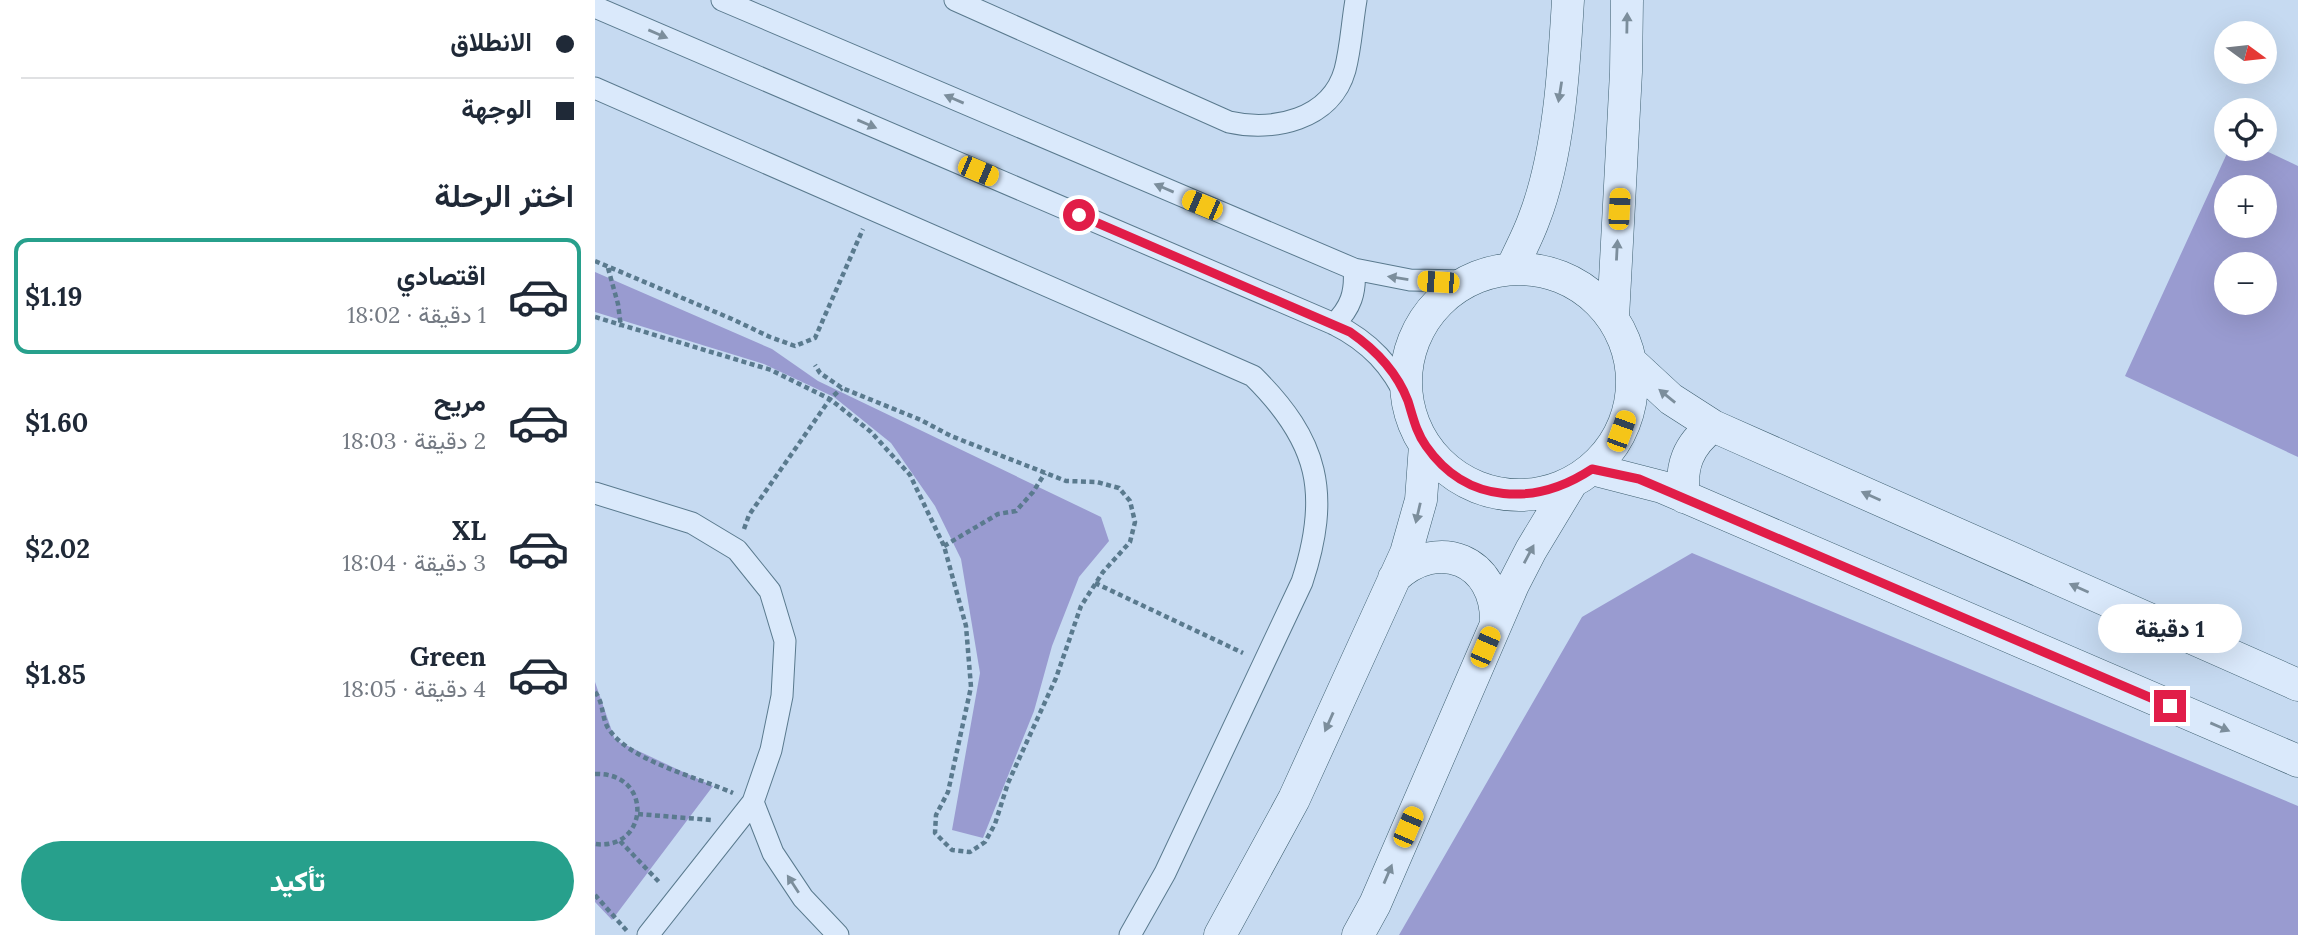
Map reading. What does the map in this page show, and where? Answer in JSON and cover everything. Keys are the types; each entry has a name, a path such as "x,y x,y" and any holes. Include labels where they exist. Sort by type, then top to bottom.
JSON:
{"street":[{"path":"722,0 1354,269 1410,280 1466,281"},
{"path":"955,0 1229,122 1251,127 1274,127 1296,120 1316,108 1333,92 1344,72 1356,0"},
{"path":"1511,268 1535,218 1550,161 1564,68 1568,0"},
{"path":"1613,318 1626,72 1627,0"},
{"path":"595,7 1334,324 1366,343 1379,355 1391,369 1408,401"},
{"path":"595,88 1253,376 1280,403 1301,435 1314,470 1318,508 1314,546 1302,582 1165,873 1131,935"},
{"path":"1358,935 1375,904 1496,622 1531,550 1582,475 1608,451 1625,420 1632,385 1631,362 1624,339 1613,318 1598,300 1579,285 1558,275 1535,269 1511,268 1488,272 1466,281 1430,312 1417,332 1409,354 1406,378 1414,424 1425,445 1459,478 1480,488 1503,494 1538,493 1582,475 1639,479 2298,761"},
{"path":"1334,324 1350,305 1354,294 1354,269"},
{"path":"1631,362 1671,399 1713,426 2298,685"},
{"path":"1684,497 1684,464 1700,436 1713,426"},
{"path":"1220,935 1294,799 1394,578 1415,527 1425,473 1425,445"},
{"path":"595,494 692,523 737,550 770,591 785,641 782,696 771,750 753,802 648,935"},
{"path":"1394,578 1415,561 1442,556 1455,558 1479,572 1487,582 1494,594 1496,622"},
{"path":"753,802 773,853 803,898 838,935"}],"path":[{"path":"595,261 770,337 795,346 806,344 815,338 872,209"},
{"path":"608,267 621,327"},
{"path":"595,317 771,370 829,398 871,432 910,475 944,546 967,626 971,687 948,792 936,815 935,833 952,850 970,852 985,842 995,824 1008,783 1056,678 1081,606 1095,583 1130,542 1135,522 1130,501 1119,488 1097,482 1066,481 842,388 820,373 815,365"},
{"path":"737,550 749,515 829,398 842,388"},
{"path":"944,546 998,514 1016,511 1045,473"},
{"path":"1095,583 1264,663"},
{"path":"595,692 601,699 607,726 626,747 753,802"},
{"path":"595,773 618,776 627,783 638,802 635,824 619,841 609,845 595,844"},
{"path":"638,814 736,823"},
{"path":"619,841 676,900"},
{"path":"595,895 631,935"}],"shaded area":[{"path":"2277,156 2298,166 2298,457 2125,376 2214,182 2214,238 2277,238 2277,175 2217,175 2224,161 2277,161"},
{"path":"595,272 772,349 818,381 1101,517 1109,541 1079,577 1052,646 1034,711 983,838 952,830 980,673 961,559 935,506 891,443 834,397 764,364 595,312"},
{"path":"1692,553 2298,806 2298,935 1399,935 1582,617"},
{"path":"595,682 615,740 713,786 612,920 595,902"}],"route":[{"path":"1079,215 1350,332 1366,343 1391,369 1408,401 1414,424 1425,445 1459,478 1480,488 1503,494 1527,495 1550,491 1572,482 1592,469 1639,479 2170,706"}]}
